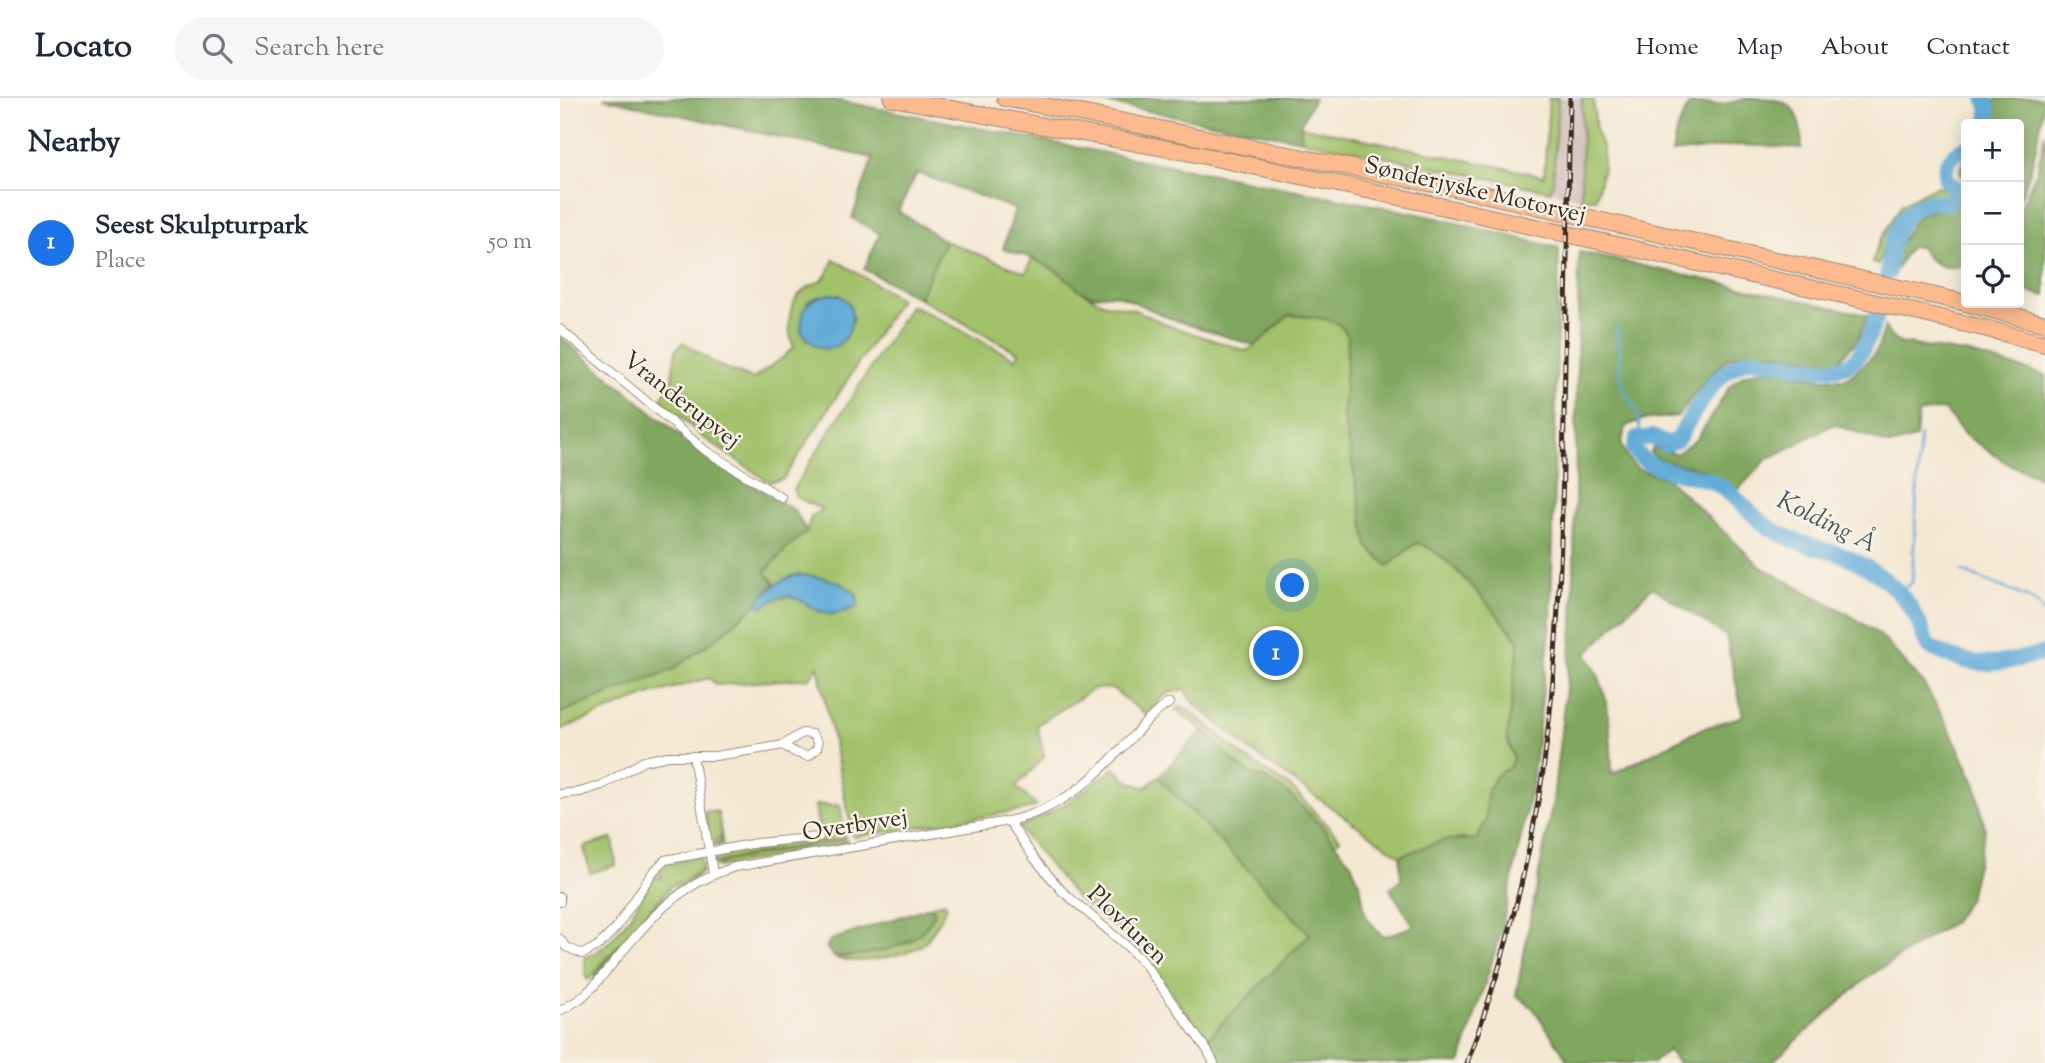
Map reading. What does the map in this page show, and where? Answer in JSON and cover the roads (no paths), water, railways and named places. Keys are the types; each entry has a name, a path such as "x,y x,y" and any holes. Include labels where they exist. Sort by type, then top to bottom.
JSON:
{"highway":[{"name":"Sønderjyske Motorvej","path":"892,98 1182,152 1381,193 1847,296 2045,344"},
{"name":"Sønderjyske Motorvej","path":"1005,98 1478,193 1961,302"},
{"name":"Sønderjyske Motorvej","path":"1985,308 2045,324"}],"street":[{"name":"Vranderupvej","path":"560,329 706,451 782,498"},
{"name":"Overbyvej","path":"560,1011 593,987 662,907 677,894 713,873 734,867 1009,821 1036,814 1063,801 1100,771 1149,719 1169,703"},
{"path":"560,794 580,792 602,785 644,761 668,756 715,756 783,745"},
{"path":"693,756 713,873"},
{"name":"Plovfuren","path":"1009,821 1034,858 1062,891 1129,948 1146,966 1214,1063"},
{"path":"560,939 573,951 583,954 592,950 616,928 653,872 665,860 709,851 819,837"},
{"path":"560,897 560,902"}],"water":[{"path":"831,294 844,299 851,309 852,321 848,334 839,344 828,348 815,345 801,331 804,310 810,301"},
{"path":"795,575 820,577 844,585 857,595 858,605 856,608 832,614 821,612 792,597 774,600 763,607 758,604 774,586"}],"waterway":[{"name":"Kolding Å","path":"1985,98 1988,119"},
{"name":"Kolding Å","path":"1888,273 1894,236 1909,213 1924,204 1950,202 1957,195 1955,187 1946,180 1945,168 1952,156 1961,150"},
{"name":"Kolding Å","path":"1878,313 1871,333 1852,362 1833,368 1754,359 1741,363 1718,379 1708,391 1677,440 1666,444 1652,437 1637,439 1634,449 1640,457 1658,467 1711,481 1720,486 1765,525 1781,534 1850,558 1883,578 1910,606 1928,646 1960,659 1986,663 1999,663 2045,653"},
{"path":"1616,327 1620,349 1620,374 1626,394 1637,411 1641,438"},
{"path":"1898,592 1912,583 1920,436"},
{"path":"1962,571 2029,598 2045,614"}],"railway":[{"path":"1467,1063 1492,992 1522,882 1537,808 1548,727 1561,550 1570,98"}],"place":[{"name":"Seest Skulpturpark","path":"1276,653"}]}
